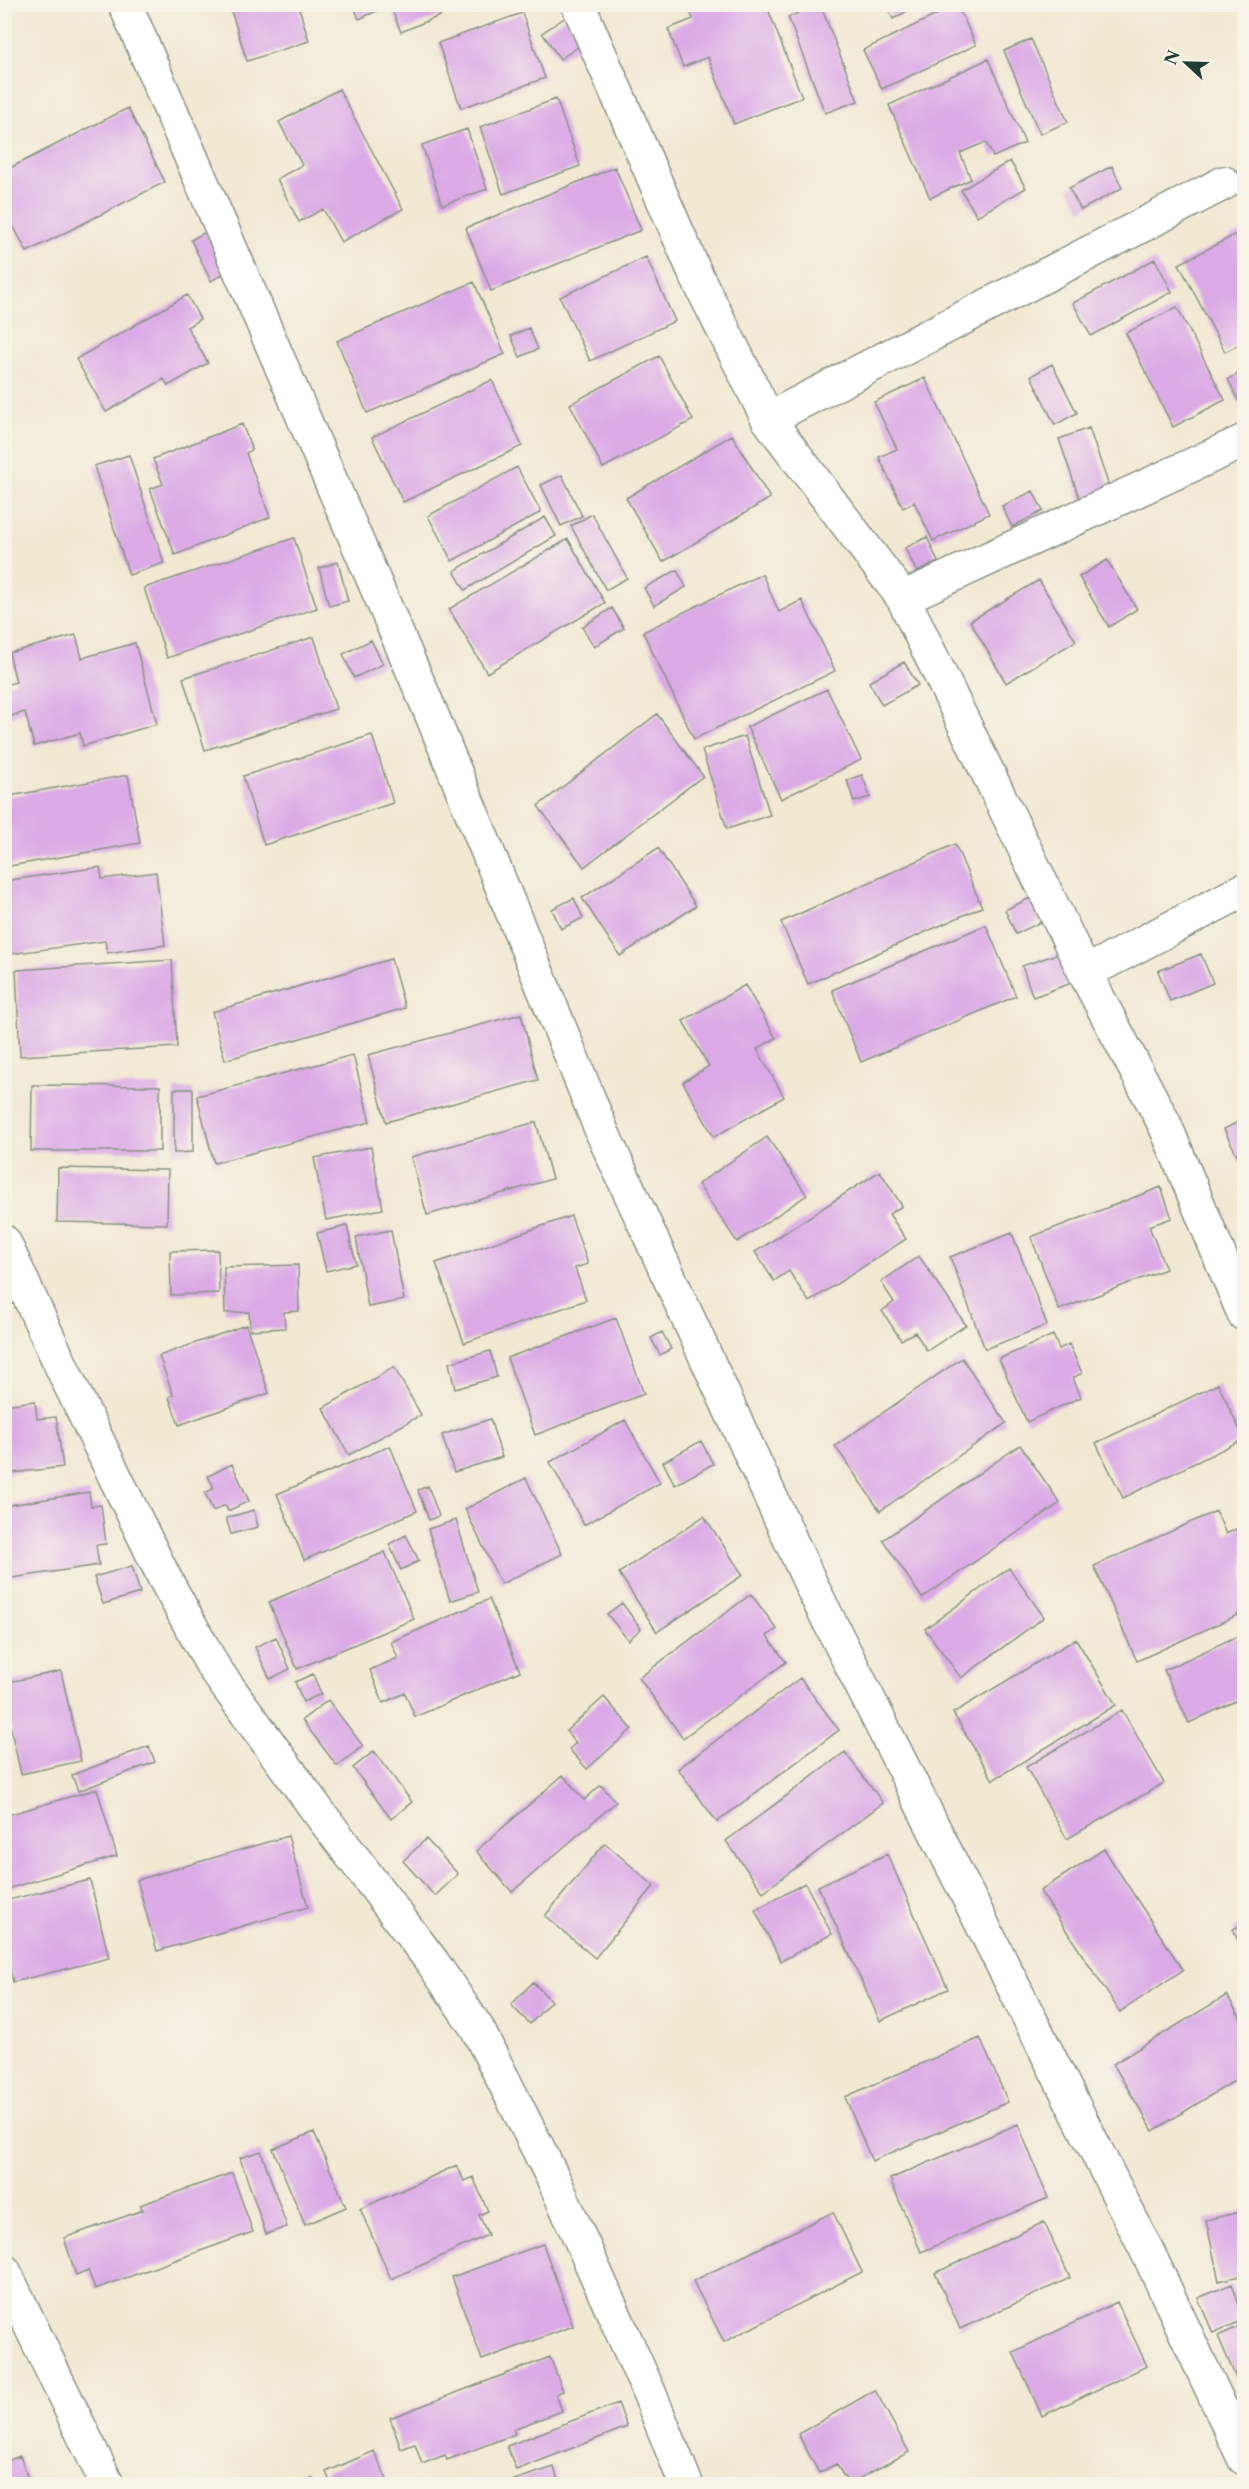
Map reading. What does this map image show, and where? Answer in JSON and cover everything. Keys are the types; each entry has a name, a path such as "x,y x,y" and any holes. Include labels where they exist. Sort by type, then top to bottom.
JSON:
{"street":[{"path":"125,4 431,713 603,1134 814,1591 1151,2259 1245,2458"},
{"path":"578,4 696,275 768,419 903,598 1085,973 1165,1125 1245,1314"},
{"path":"768,419 1224,183"},
{"path":"903,598 1245,441"},
{"path":"1085,973 1245,890"},
{"path":"4,1242 66,1376 164,1577 214,1668 320,1814 434,1964 477,2028 553,2178 648,2390 686,2484"},
{"path":"4,2271 106,2484"}],"building":[{"path":"229,4 298,4 309,41 247,61"},
{"path":"353,4 460,4 461,7 401,32 390,5 359,19"},
{"path":"473,4 497,4 497,5 476,12"},
{"path":"687,4 766,4 802,97 734,124 708,57 683,67 668,29 693,19"},
{"path":"820,4 858,101 825,113 788,17"},
{"path":"886,4 920,4 893,19"},
{"path":"957,5 976,45 882,89 863,50"},
{"path":"522,13 545,78 461,108 438,43"},
{"path":"566,17 584,43 560,59 542,33"},
{"path":"1031,39 1068,122 1040,134 1004,51"},
{"path":"988,59 1025,143 993,157 986,142 960,153 971,179 930,198 889,105"},
{"path":"339,89 403,209 341,242 323,209 299,222 277,179 302,165 279,122"},
{"path":"556,99 580,166 503,194 480,127"},
{"path":"128,108 165,182 27,252 4,208 4,171"},
{"path":"467,129 487,189 442,205 422,145"},
{"path":"1010,161 1026,188 977,216 961,190"},
{"path":"1112,166 1122,188 1081,210 1069,188"},
{"path":"615,167 641,230 491,291 466,228"},
{"path":"207,231 227,272 211,281 191,240"},
{"path":"1240,232 1244,241 1244,342 1225,352 1179,264"},
{"path":"646,257 675,321 590,361 560,297"},
{"path":"1155,259 1172,292 1091,336 1073,303"},
{"path":"474,282 505,354 367,413 337,341"},
{"path":"187,295 200,319 187,327 208,363 168,386 164,379 106,412 76,359"},
{"path":"1177,307 1225,400 1173,427 1126,333"},
{"path":"529,328 538,349 520,357 511,336"},
{"path":"659,356 693,420 603,468 570,404"},
{"path":"1052,364 1077,413 1055,425 1031,376"},
{"path":"1244,371 1244,413 1228,379"},
{"path":"925,378 989,514 933,541 914,502 903,508 879,457 897,449 874,402"},
{"path":"492,380 522,446 403,502 372,437"},
{"path":"242,424 252,450 246,453 270,517 175,555 150,489 163,484 153,459"},
{"path":"1089,428 1110,489 1080,500 1059,439"},
{"path":"732,435 770,498 663,562 626,498"},
{"path":"129,455 164,563 129,575 94,466"},
{"path":"517,467 541,512 452,561 428,516"},
{"path":"562,475 582,516 561,526 541,485"},
{"path":"1033,491 1043,511 1012,527 1002,506"},
{"path":"592,514 627,578 606,590 571,526"},
{"path":"545,517 556,536 465,590 454,571"},
{"path":"927,537 938,562 917,572 905,548"},
{"path":"294,538 317,608 167,658 144,588"},
{"path":"568,539 605,603 487,673 449,609"},
{"path":"1107,560 1137,609 1109,627 1079,577"},
{"path":"338,562 348,601 329,606 319,568"},
{"path":"677,570 686,587 654,606 644,588"},
{"path":"762,574 779,612 802,600 835,671 694,739 643,632"},
{"path":"1039,580 1076,641 1006,683 970,621"},
{"path":"612,608 624,628 594,647 582,627"},
{"path":"76,635 82,658 135,643 157,724 83,746 80,733 34,746 25,712 4,718 4,685 16,682 9,653"},
{"path":"314,637 336,709 205,750 183,678"},
{"path":"371,640 383,664 354,678 343,654"},
{"path":"904,662 918,685 882,705 869,682"},
{"path":"827,689 861,760 781,799 747,727"},
{"path":"657,714 703,776 584,867 538,806"},
{"path":"372,735 393,803 264,845 243,776"},
{"path":"745,736 770,815 727,829 702,750"},
{"path":"128,775 140,843 4,867 4,797"},
{"path":"862,775 870,797 854,802 847,780"},
{"path":"955,844 982,907 808,984 781,922"},
{"path":"658,848 696,906 620,956 582,898"},
{"path":"100,867 102,879 156,872 165,945 107,953 105,941 10,954 7,928 4,928 4,881"},
{"path":"574,898 583,918 561,929 552,909"},
{"path":"1030,898 1041,922 1016,934 1005,910"},
{"path":"986,925 1016,996 861,1062 832,990"},
{"path":"1066,951 1077,981 1033,997 1022,966"},
{"path":"1201,954 1213,983 1170,1001 1158,971"},
{"path":"391,959 405,1008 225,1060 212,1012"},
{"path":"172,960 177,1047 20,1056 16,970"},
{"path":"745,985 776,1038 757,1049 784,1097 714,1137 683,1082 709,1066 683,1021"},
{"path":"521,1014 538,1080 386,1122 368,1055"},
{"path":"353,1055 370,1122 214,1163 197,1096"},
{"path":"32,1085 160,1086 160,1151 31,1151"},
{"path":"174,1089 193,1089 193,1152 174,1153"},
{"path":"1244,1119 1244,1169 1224,1129"},
{"path":"536,1122 552,1179 427,1215 411,1157"},
{"path":"767,1137 807,1195 737,1242 698,1184"},
{"path":"371,1147 383,1209 326,1220 314,1158"},
{"path":"58,1168 168,1170 167,1224 57,1222"},
{"path":"880,1171 902,1206 889,1214 906,1239 809,1302 789,1271 774,1281 755,1252"},
{"path":"1161,1187 1172,1218 1149,1226 1166,1269 1059,1310 1031,1237"},
{"path":"571,1216 588,1264 575,1268 586,1300 464,1343 436,1263"},
{"path":"347,1226 356,1264 326,1271 317,1233"},
{"path":"391,1230 404,1300 368,1307 356,1237"},
{"path":"1012,1233 1047,1325 985,1349 950,1257"},
{"path":"218,1250 219,1293 171,1295 170,1251"},
{"path":"919,1256 966,1325 927,1351 915,1332 901,1340 882,1311 894,1302 881,1282"},
{"path":"298,1265 299,1311 284,1312 285,1328 250,1330 249,1312 225,1313 224,1267"},
{"path":"616,1318 644,1394 535,1435 507,1358"},
{"path":"246,1325 269,1393 179,1425 169,1397 173,1395 159,1356"},
{"path":"662,1332 671,1349 660,1355 651,1338"},
{"path":"1053,1335 1059,1349 1069,1344 1082,1373 1073,1378 1081,1397 1027,1422 999,1359"},
{"path":"490,1351 497,1377 455,1389 449,1363"},
{"path":"962,1358 1006,1423 880,1511 835,1446"},
{"path":"394,1367 421,1415 349,1455 323,1408"},
{"path":"1218,1384 1244,1439 1123,1498 1096,1443"},
{"path":"35,1401 37,1419 56,1417 63,1467 4,1474 4,1405"},
{"path":"490,1419 502,1457 454,1472 442,1435"},
{"path":"625,1420 660,1483 584,1525 550,1462"},
{"path":"701,1441 713,1464 675,1485 663,1462"},
{"path":"1020,1445 1060,1503 922,1598 883,1540"},
{"path":"390,1446 417,1511 304,1560 277,1494"},
{"path":"232,1464 249,1501 228,1511 225,1505 213,1511 205,1493 214,1488 208,1476"},
{"path":"526,1478 562,1554 501,1584 465,1509"},
{"path":"428,1486 439,1516 429,1520 418,1490"},
{"path":"89,1492 91,1506 101,1505 106,1544 96,1545 99,1565 6,1579 4,1506"},
{"path":"254,1510 258,1527 231,1534 226,1518"},
{"path":"1216,1511 1226,1534 1244,1525 1244,1612 1137,1661 1094,1566"},
{"path":"704,1516 743,1575 657,1632 619,1573"},
{"path":"456,1520 478,1592 450,1601 428,1529"},
{"path":"406,1535 419,1561 401,1570 389,1544"},
{"path":"385,1552 414,1619 297,1669 269,1602"},
{"path":"132,1566 140,1593 103,1604 94,1577"},
{"path":"1009,1568 1044,1617 961,1678 925,1629"},
{"path":"751,1594 777,1629 767,1636 786,1662 683,1738 639,1678"},
{"path":"489,1599 520,1671 415,1717 405,1693 383,1703 370,1670 398,1658 391,1642"},
{"path":"622,1603 641,1629 628,1640 607,1614"},
{"path":"1244,1633 1244,1697 1189,1723 1164,1670"},
{"path":"276,1637 290,1669 270,1679 255,1647"},
{"path":"1076,1639 1116,1705 993,1780 953,1713"},
{"path":"61,1671 81,1761 21,1774 4,1699 4,1683"},
{"path":"313,1674 321,1694 303,1702 295,1682"},
{"path":"800,1678 839,1730 717,1822 678,1769"},
{"path":"604,1697 632,1729 587,1769 569,1749 576,1743 566,1731"},
{"path":"328,1700 363,1746 337,1766 302,1720"},
{"path":"1122,1710 1164,1783 1067,1839 1026,1767"},
{"path":"149,1746 155,1762 78,1791 72,1775"},
{"path":"374,1751 412,1802 391,1819 353,1768"},
{"path":"845,1752 883,1803 763,1892 726,1841"},
{"path":"563,1775 584,1800 601,1785 616,1802 512,1892 476,1851"},
{"path":"97,1789 117,1856 4,1890 4,1816"},
{"path":"288,1836 308,1907 157,1951 137,1880"},
{"path":"426,1839 458,1874 435,1896 403,1861"},
{"path":"605,1843 654,1886 595,1958 545,1916"},
{"path":"1104,1849 1183,1970 1120,2012 1040,1891"},
{"path":"887,1854 948,1989 880,2021 818,1886"},
{"path":"90,1880 109,1958 13,1982 4,1944 4,1901"},
{"path":"805,1883 832,1934 781,1961 755,1910"},
{"path":"1244,1924 1244,1955 1233,1929"},
{"path":"533,1982 551,2001 530,2024 511,2005"},
{"path":"1227,1995 1244,2024 1244,2075 1153,2131 1113,2064"},
{"path":"980,2038 1008,2102 872,2161 845,2097"},
{"path":"1018,2124 1048,2198 921,2252 890,2179"},
{"path":"314,2132 346,2207 305,2225 273,2149"},
{"path":"261,2151 287,2227 266,2234 240,2158"},
{"path":"457,2165 464,2181 473,2177 488,2211 479,2215 488,2235 391,2279 360,2209"},
{"path":"232,2173 253,2232 95,2289 88,2270 76,2275 64,2238 143,2210 140,2205"},
{"path":"1244,2211 1244,2275 1219,2281 1206,2220"},
{"path":"833,2212 862,2272 724,2342 693,2281"},
{"path":"1044,2222 1070,2278 960,2329 935,2273"},
{"path":"543,2244 573,2326 482,2360 452,2277"},
{"path":"1232,2284 1244,2320 1213,2333 1198,2298"},
{"path":"1117,2302 1147,2366 1042,2416 1013,2352"},
{"path":"1242,2325 1244,2375 1236,2378 1218,2336"},
{"path":"550,2357 563,2391 556,2394 562,2411 513,2429 515,2434 447,2460 445,2455 422,2464 415,2444 401,2449 390,2418"},
{"path":"875,2390 909,2452 849,2484 836,2464 819,2473 798,2434"},
{"path":"618,2403 627,2427 516,2470 507,2446"},
{"path":"374,2451 389,2484 331,2484 326,2472"},
{"path":"20,2456 30,2484 4,2484 4,2462"},
{"path":"554,2467 559,2484 502,2484"},
{"path":"313,2478 316,2484 298,2484"}]}
